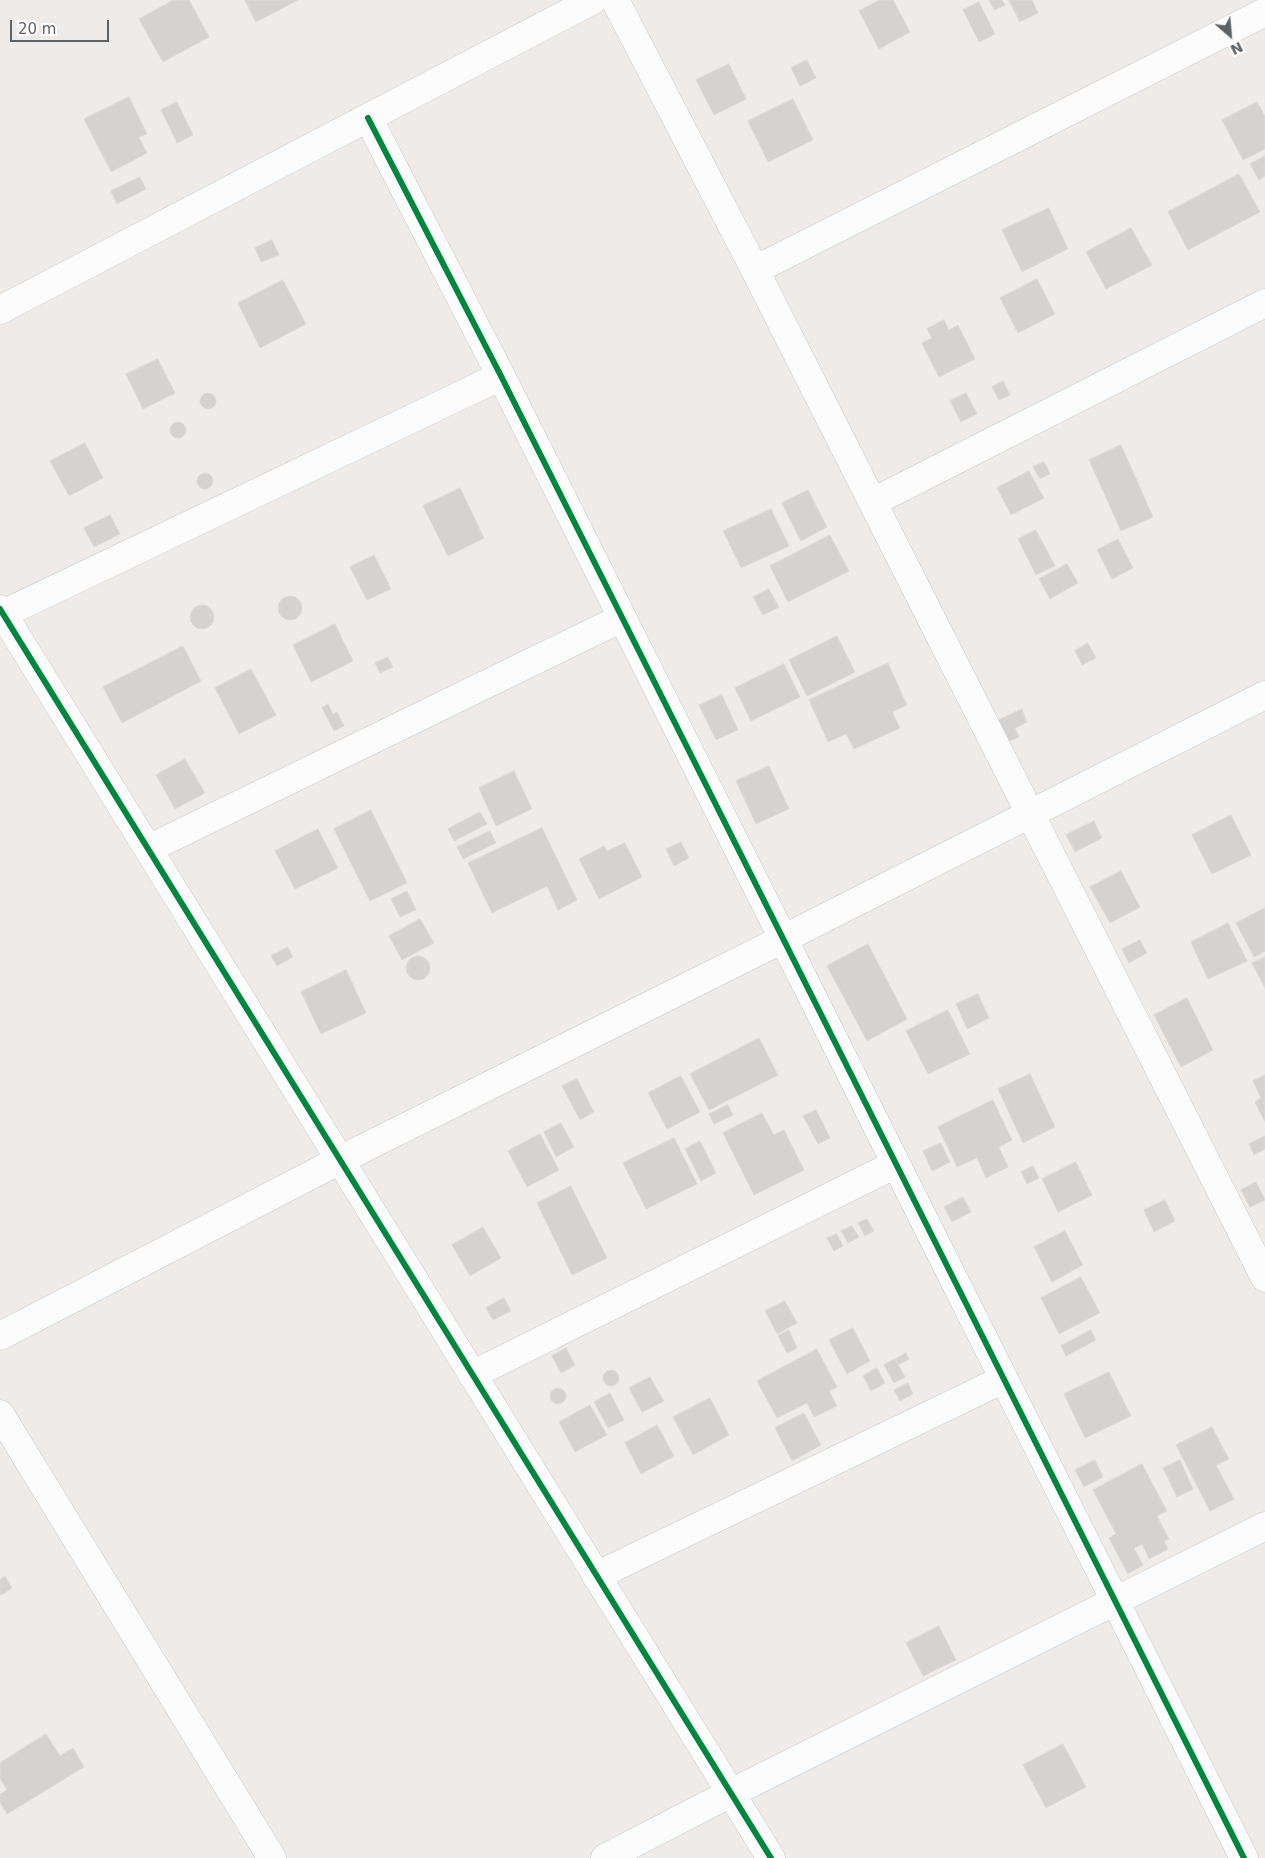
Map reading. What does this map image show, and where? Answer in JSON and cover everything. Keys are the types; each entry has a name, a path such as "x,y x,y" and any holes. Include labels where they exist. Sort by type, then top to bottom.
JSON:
{"street":[{"path":"0,310 593,0"},
{"path":"615,0 873,502 1265,1278"},
{"path":"755,270 1265,12"},
{"path":"368,118 501,376 1244,1858"},
{"path":"873,502 1265,303"},
{"path":"501,376 2,612 771,1858"},
{"path":"148,849 622,618"},
{"path":"0,1336 340,1160 783,939 1265,695"},
{"path":"472,1375 896,1164"},
{"path":"596,1576 1004,1379"},
{"path":"0,1414 272,1858"},
{"path":"605,1858 730,1793 1265,1526"}],"building":[{"path":"174,0 189,0 209,37 163,62 139,19"},
{"path":"245,0 298,0 256,22"},
{"path":"880,0 893,0 910,32 879,49 859,11"},
{"path":"989,0 1002,0 1005,5 995,10"},
{"path":"1009,0 1032,0 1038,13 1020,22"},
{"path":"979,2 995,34 979,42 963,10"},
{"path":"807,60 816,78 800,86 791,68"},
{"path":"729,64 746,99 714,115 696,80"},
{"path":"129,97 147,134 139,137 147,153 111,172 84,119"},
{"path":"793,99 813,140 768,162 748,121"},
{"path":"177,102 193,135 177,143 161,110"},
{"path":"1257,102 1265,116 1265,149 1243,160 1222,120"},
{"path":"1265,156 1265,176 1259,180 1250,164"},
{"path":"1239,174 1260,212 1188,250 1168,212"},
{"path":"140,177 146,189 117,204 111,191"},
{"path":"1049,208 1068,249 1022,272 1002,230"},
{"path":"1131,228 1152,265 1106,289 1086,252"},
{"path":"272,240 279,255 261,262 255,248"},
{"path":"1037,279 1055,314 1018,333 1000,298"},
{"path":"283,280 306,324 260,348 238,303"},
{"path":"944,320 949,330 958,325 975,359 939,377 922,343 932,338 927,329"},
{"path":"158,359 175,393 143,409 126,374"},
{"path":"1003,381 1010,395 999,400 992,387"},
{"path":"208,393 214,395 216,401 214,407 208,409 202,407 200,401 202,395"},
{"path":"966,393 977,414 961,422 950,401"},
{"path":"178,422 184,424 186,430 184,436 178,438 172,436 170,430 172,424"},
{"path":"85,443 103,478 69,496 50,461"},
{"path":"1121,445 1153,517 1121,531 1089,460"},
{"path":"1044,462 1050,474 1040,479 1033,467"},
{"path":"1029,471 1044,498 1011,515 997,488"},
{"path":"205,473 211,475 213,481 211,487 205,489 199,487 197,481 199,475"},
{"path":"460,488 484,538 448,556 423,506"},
{"path":"808,490 827,527 801,541 782,503"},
{"path":"771,509 789,546 741,568 723,531"},
{"path":"110,515 120,534 94,547 84,528"},
{"path":"1036,530 1055,566 1036,575 1018,539"},
{"path":"830,535 849,571 788,602 770,566"},
{"path":"1118,539 1133,568 1112,579 1097,550"},
{"path":"374,555 391,589 367,600 350,567"},
{"path":"1067,564 1078,583 1050,599 1039,579"},
{"path":"769,589 779,607 763,615 753,597"},
{"path":"290,596 295,597 301,603 301,613 295,619 290,620 285,619 279,613 278,608 279,603 285,597"},
{"path":"202,605 207,606 213,612 213,622 207,628 202,629 197,628 191,622 190,617 191,612 197,606"},
{"path":"335,624 353,661 311,682 293,645"},
{"path":"837,636 855,672 807,696 789,660"},
{"path":"1088,643 1096,658 1082,665 1075,651"},
{"path":"183,646 201,681 122,723 103,687"},
{"path":"388,657 393,667 380,673 375,663"},
{"path":"888,663 907,705 892,712 900,728 854,749 846,734 828,742 809,700"},
{"path":"784,664 800,697 751,721 735,688"},
{"path":"251,669 276,715 239,734 215,688"},
{"path":"722,695 738,730 716,740 699,705"},
{"path":"328,704 333,714 337,712 344,726 334,731 322,708"},
{"path":"1022,709 1027,722 1015,728 1019,737 1007,742 997,721"},
{"path":"185,759 205,793 175,809 156,775"},
{"path":"769,766 789,809 756,824 736,781"},
{"path":"514,771 532,809 496,826 479,788"},
{"path":"371,810 407,883 370,901 334,829"},
{"path":"480,812 487,824 454,841 448,829"},
{"path":"1231,815 1251,855 1212,874 1192,835"},
{"path":"1094,821 1102,838 1075,852 1066,835"},
{"path":"542,828 577,900 558,910 547,886 492,913 468,863"},
{"path":"318,829 338,868 295,889 275,851"},
{"path":"490,831 496,843 463,859 457,847"},
{"path":"681,842 689,858 674,866 666,849"},
{"path":"625,843 642,877 599,899 579,859 604,846 607,851"},
{"path":"1121,871 1140,907 1110,923 1090,887"},
{"path":"407,891 416,910 400,917 391,899"},
{"path":"1265,908 1265,951 1254,957 1236,923"},
{"path":"420,919 434,943 402,960 389,936"},
{"path":"1228,923 1247,961 1208,979 1191,942"},
{"path":"1140,940 1147,953 1129,963 1122,949"},
{"path":"868,944 907,1019 867,1041 827,966"},
{"path":"288,947 293,957 277,966 271,956"},
{"path":"418,956 423,957 429,963 429,973 423,979 418,980 413,979 407,973 406,968 407,963 413,957"},
{"path":"1265,957 1265,988 1252,963"},
{"path":"346,970 366,1013 321,1034 301,992"},
{"path":"978,994 989,1018 967,1029 956,1004"},
{"path":"1187,998 1213,1050 1181,1067 1154,1015"},
{"path":"948,1010 970,1054 928,1074 906,1031"},
{"path":"759,1038 778,1075 709,1110 690,1074"},
{"path":"1030,1074 1055,1127 1023,1143 998,1089"},
{"path":"1265,1075 1265,1122 1255,1102 1261,1098 1253,1081"},
{"path":"681,1076 700,1112 667,1129 648,1093"},
{"path":"577,1079 594,1112 580,1120 562,1086"},
{"path":"993,1100 1012,1140 999,1147 1008,1167 986,1178 977,1158 957,1167 938,1127"},
{"path":"728,1105 733,1115 714,1124 709,1114"},
{"path":"816,1110 830,1138 818,1144 803,1116"},
{"path":"762,1113 774,1135 784,1130 804,1170 754,1195 723,1133"},
{"path":"561,1123 574,1147 556,1157 544,1132"},
{"path":"540,1134 559,1170 527,1187 508,1151"},
{"path":"1265,1136 1265,1149 1254,1155 1249,1144"},
{"path":"674,1138 697,1184 646,1209 623,1163"},
{"path":"700,1141 716,1173 701,1181 685,1149"},
{"path":"941,1143 950,1162 932,1171 923,1151"},
{"path":"1076,1162 1092,1195 1058,1212 1042,1179"},
{"path":"1033,1166 1039,1178 1027,1184 1021,1172"},
{"path":"1256,1182 1265,1200 1250,1207 1241,1190"},
{"path":"571,1186 607,1258 572,1275 537,1203"},
{"path":"963,1197 971,1212 952,1222 944,1207"},
{"path":"1165,1200 1175,1221 1154,1232 1144,1210"},
{"path":"867,1219 874,1231 865,1236 858,1223"},
{"path":"852,1226 859,1237 848,1243 841,1231"},
{"path":"483,1227 501,1258 470,1276 452,1245"},
{"path":"1065,1231 1083,1265 1052,1282 1034,1247"},
{"path":"837,1234 843,1246 834,1251 827,1238"},
{"path":"1081,1277 1100,1313 1059,1334 1041,1298"},
{"path":"504,1298 511,1311 493,1320 486,1308"},
{"path":"785,1301 797,1323 777,1334 765,1311"},
{"path":"853,1328 870,1361 847,1374 829,1340"},
{"path":"789,1330 797,1348 787,1353 778,1336"},
{"path":"1091,1330 1096,1340 1066,1356 1061,1346"},
{"path":"566,1348 575,1365 561,1373 552,1356"},
{"path":"817,1349 837,1387 829,1391 837,1406 814,1417 807,1403 777,1418 757,1381"},
{"path":"906,1353 909,1359 898,1365 896,1359"},
{"path":"895,1359 905,1377 894,1383 884,1365"},
{"path":"877,1368 885,1383 871,1391 863,1376"},
{"path":"611,1370 617,1372 619,1378 617,1384 611,1386 605,1384 603,1378 605,1372"},
{"path":"1109,1372 1131,1416 1085,1438 1064,1394"},
{"path":"650,1377 664,1401 642,1412 629,1388"},
{"path":"908,1383 913,1394 900,1401 894,1390"},
{"path":"558,1388 564,1390 566,1396 564,1402 558,1404 552,1402 550,1396 552,1390"},
{"path":"610,1393 624,1420 608,1428 594,1402"},
{"path":"710,1398 729,1435 693,1455 673,1417"},
{"path":"590,1405 607,1435 575,1452 559,1422"},
{"path":"804,1413 821,1445 792,1461 775,1428"},
{"path":"657,1425 674,1456 641,1474 625,1443"},
{"path":"1212,1427 1229,1459 1216,1465 1234,1499 1210,1511 1176,1445"},
{"path":"1095,1460 1103,1477 1084,1487 1075,1470"},
{"path":"1180,1460 1193,1489 1177,1497 1163,1468"},
{"path":"1142,1464 1167,1511 1157,1516 1169,1539 1164,1541 1168,1549 1149,1559 1142,1544 1134,1548 1143,1565 1128,1574 1109,1538 1116,1534 1093,1490"},
{"path":"5,1576 12,1588 0,1596 0,1580"},
{"path":"939,1626 956,1660 923,1676 906,1643"},
{"path":"46,1734 60,1756 73,1748 84,1767 7,1814 0,1802 0,1794 7,1790 0,1778 0,1763"},
{"path":"1063,1744 1086,1787 1046,1808 1023,1765"}],"cycle path":[{"path":"368,118 501,376 1244,1858"},
{"path":"0,609 771,1858"}]}
